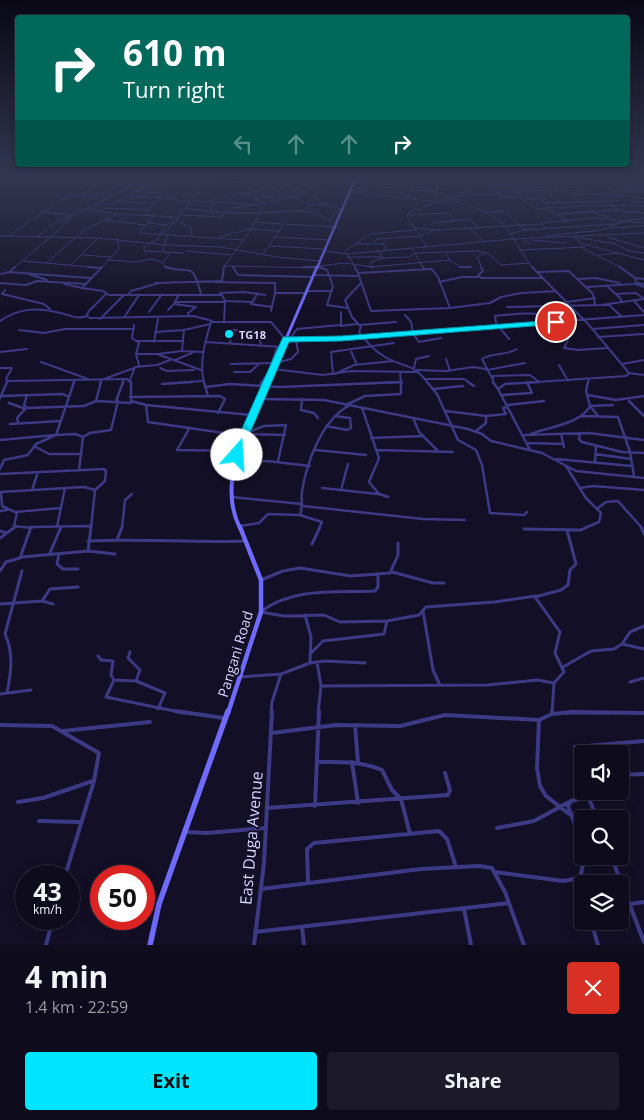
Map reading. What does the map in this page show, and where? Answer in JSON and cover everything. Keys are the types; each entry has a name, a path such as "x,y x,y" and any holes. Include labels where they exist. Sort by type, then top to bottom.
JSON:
{"main road":[{"name":"Pangani Road","path":"150,945 159,904 226,718 261,612 261,580 247,541 232,512 231,497 239,451 244,435 273,369 280,347 287,340 338,221"}],"street":[{"path":"0,241 28,221"},
{"path":"37,237 59,221"},
{"path":"10,272 66,221"},
{"path":"46,263 75,237 102,221"},
{"path":"116,221 147,224 161,223 165,226"},
{"path":"149,221 139,233 244,240"},
{"path":"165,226 176,221"},
{"path":"176,221 155,244 143,250 231,256"},
{"path":"176,221 190,228 194,236"},
{"path":"329,227 330,221"},
{"path":"410,221 427,246"},
{"path":"432,223 447,221"},
{"path":"473,221 478,227"},
{"path":"497,221 511,234 519,250 530,264 566,302 567,306 592,329 628,372 644,375"},
{"path":"516,221 526,230"},
{"path":"556,291 521,293 501,297 490,303 450,308 375,313 370,310 346,249 372,234 415,229 438,230 500,224 541,224 560,221"},
{"path":"607,228 626,221"},
{"path":"626,221 644,225"},
{"path":"626,221 628,227"},
{"path":"213,282 223,280 224,266 244,240 254,223 336,227"},
{"path":"263,255 284,224"},
{"path":"541,224 546,228"},
{"path":"511,234 546,228 618,224"},
{"path":"566,243 531,240 557,234 644,225"},
{"path":"164,234 165,226"},
{"path":"616,235 628,227"},
{"path":"467,228 485,242"},
{"path":"557,234 556,229 561,228"},
{"path":"216,237 250,229 279,231"},
{"path":"373,244 377,239 420,236 438,230"},
{"path":"168,234 163,250 168,253"},
{"path":"347,255 377,250 513,239 644,234"},
{"path":"603,235 644,248"},
{"path":"0,236 117,239 164,245 236,249 263,255 320,261"},
{"path":"275,237 330,240"},
{"path":"573,237 586,246 582,248"},
{"path":"573,237 608,242 629,251 644,253"},
{"path":"71,265 98,238"},
{"path":"82,288 120,248 116,246 117,239"},
{"path":"513,239 526,240 531,244"},
{"path":"353,244 383,244 386,241"},
{"path":"580,243 644,260"},
{"path":"383,244 386,247 385,250"},
{"path":"270,246 325,250 347,255 382,259"},
{"path":"412,248 417,253 424,269"},
{"path":"519,250 582,248 626,269 635,278 644,279"},
{"path":"377,250 388,266"},
{"path":"375,272 371,267 371,262 408,257 417,253 476,250 485,252 502,265 530,264"},
{"path":"598,255 629,251"},
{"path":"445,252 450,260 460,267 471,268"},
{"path":"479,277 478,275 483,271 476,257 485,252"},
{"path":"162,262 169,256 168,253"},
{"path":"82,255 111,257"},
{"path":"108,260 136,262 151,259 162,262 166,268 182,268 192,271 199,283 201,294"},
{"path":"224,266 318,267 330,264 353,264 371,267 450,260"},
{"path":"22,261 101,268"},
{"path":"233,266 238,275 265,276 329,276 424,269 433,270 450,308"},
{"path":"261,266 265,276"},
{"path":"318,267 327,270 333,291 327,304 348,308"},
{"path":"538,272 569,271 587,287 595,298 595,304"},
{"path":"0,274 10,272 91,278"},
{"path":"28,273 32,277 82,288 103,290 106,294 266,295"},
{"path":"439,282 458,277 479,277 485,279 522,276 543,278"},
{"path":"635,278 635,283"},
{"path":"579,279 600,279 644,284"},
{"path":"0,283 26,284 36,281 86,284"},
{"path":"99,319 131,291 163,282"},
{"path":"155,283 275,283 276,293 271,311"},
{"path":"587,287 624,283"},
{"path":"635,283 644,287"},
{"path":"360,284 345,300 348,308 362,328 359,332 370,346 393,361 416,370 433,389 446,411 460,442 476,450 482,465 490,512 524,515 527,512"},
{"path":"607,286 616,294 621,302"},
{"path":"5,290 2,294 44,304 51,310"},
{"path":"276,293 333,291"},
{"path":"507,307 567,306 635,302 644,299 632,292 616,294"},
{"path":"87,316 106,294"},
{"path":"149,312 162,294"},
{"path":"168,310 175,303 179,294"},
{"path":"213,294 225,296 224,321"},
{"path":"252,302 258,294"},
{"path":"125,316 138,295"},
{"path":"566,302 595,298"},
{"path":"175,303 252,302 251,304 272,307"},
{"path":"0,321 17,311 34,308 51,310 75,319 87,316 99,319 189,316 214,321 271,322 287,340 296,340 558,322 644,314 635,302"},
{"path":"175,303 196,307 188,313 189,316"},
{"path":"608,303 622,317"},
{"path":"558,322 563,318 563,308 567,306"},
{"path":"340,325 342,312"},
{"path":"509,339 494,318 508,314 542,316 558,322 568,340 564,348 578,350 608,348"},
{"path":"405,315 411,322 413,332 419,342 434,341 441,338"},
{"path":"154,342 158,318"},
{"path":"155,332 184,330 210,324 214,321"},
{"path":"287,340 297,329 396,322"},
{"path":"134,324 132,338 138,341 183,342"},
{"path":"208,396 199,370 210,324"},
{"path":"592,329 644,325"},
{"path":"18,330 44,333 65,329 134,329"},
{"path":"230,343 232,330 242,329 258,331 261,345"},
{"path":"182,351 184,330"},
{"path":"598,337 644,334"},
{"path":"231,364 274,363 291,359 296,354 296,340"},
{"path":"138,341 136,354 139,365"},
{"path":"205,342 280,347"},
{"path":"334,374 330,354 335,350 394,342"},
{"path":"0,352 27,349"},
{"path":"350,349 357,365"},
{"path":"517,349 507,354 483,358 486,370 524,435 530,450"},
{"path":"136,354 182,351 204,352"},
{"path":"102,380 118,374 120,371 139,365 158,364 194,352"},
{"path":"157,354 199,370"},
{"path":"416,370 416,359 428,358 429,356"},
{"path":"446,359 450,371"},
{"path":"622,364 644,360"},
{"path":"334,374 339,370 357,365 393,361"},
{"path":"41,362 92,380"},
{"path":"260,386 274,363"},
{"path":"273,369 334,374 352,370 400,372 416,370 450,371 473,367 486,370 525,363"},
{"path":"234,372 250,372 259,364"},
{"path":"559,365 568,381"},
{"path":"0,368 12,368 1,397 63,394 69,397"},
{"path":"131,403 130,380 134,368"},
{"path":"160,368 166,371 199,370"},
{"path":"300,515 304,487 310,466 326,426 351,400 362,397 401,394 402,382 400,372"},
{"path":"498,389 505,384 589,380 626,376 628,372"},
{"path":"492,378 499,375 530,375 538,381"},
{"path":"79,470 84,437 90,433 110,430 124,379"},
{"path":"424,379 464,379 474,386"},
{"path":"0,469 4,460 31,454 34,446 55,435 75,380"},
{"path":"96,401 102,380"},
{"path":"7,381 130,380"},
{"path":"589,380 586,391 590,406 598,416"},
{"path":"162,384 202,381"},
{"path":"205,387 230,384 266,386 402,382"},
{"path":"501,395 532,393 527,382"},
{"path":"433,389 463,386"},
{"path":"20,422 17,418 25,408 27,395"},
{"path":"588,395 603,400 629,400 644,396"},
{"path":"130,397 224,397 218,413"},
{"path":"260,399 324,400 414,420 476,431 490,441 542,452 581,472 644,478"},
{"path":"302,400 301,410 314,413 318,418"},
{"path":"629,400 644,416"},
{"path":"9,403 14,404 15,407 25,408 65,408 84,406 96,401 117,401 218,413 253,415"},
{"path":"446,411 486,416 504,414 503,408 507,406 544,401"},
{"path":"146,405 146,420 148,422 244,435 285,435"},
{"path":"581,416 590,406 613,405"},
{"path":"362,408 364,426 377,450 378,462 368,479 371,486 388,498"},
{"path":"326,426 347,430 351,428 350,418 335,416"},
{"path":"476,431 486,422 486,416"},
{"path":"530,434 546,426 581,416 618,417 630,453 634,476"},
{"path":"10,424 62,420"},
{"path":"414,420 419,432 438,451"},
{"path":"244,435 264,426 283,424 287,427 278,461"},
{"path":"189,429 178,450 239,451"},
{"path":"524,435 580,433 644,440"},
{"path":"580,433 579,439 581,442 630,453 644,453"},
{"path":"0,440 75,434 84,437"},
{"path":"527,443 563,445 561,434"},
{"path":"371,438 424,436"},
{"path":"538,444 542,452"},
{"path":"595,462 596,445"},
{"path":"34,446 36,450 42,452 80,454"},
{"path":"316,450 366,455"},
{"path":"377,450 453,452"},
{"path":"595,454 631,459"},
{"path":"556,459 632,466"},
{"path":"237,464 278,461 310,466"},
{"path":"341,490 348,464"},
{"path":"524,529 586,529 599,522 601,514 598,508 586,498 565,465"},
{"path":"0,474 99,469 106,471 105,481 95,490 88,551"},
{"path":"32,490 38,472"},
{"path":"581,488 593,486 644,490"},
{"path":"61,508 31,508 16,512 2,506 0,492 84,487 95,490"},
{"path":"57,528 64,488"},
{"path":"322,488 380,494"},
{"path":"117,540 122,528 125,500 132,494"},
{"path":"231,497 423,519 465,520"},
{"path":"598,508 606,502 618,502 640,525 644,534"},
{"path":"0,511 9,510"},
{"path":"16,512 17,517 14,524 16,526"},
{"path":"240,526 259,523 268,514 300,515 322,522 312,544"},
{"path":"0,538 16,526 57,528 90,526"},
{"path":"20,557 32,529 31,527"},
{"path":"50,553 61,527"},
{"path":"440,686 433,670 422,609 426,607 494,602 561,590 568,586 570,570 576,564 567,530"},
{"path":"0,531 6,533"},
{"path":"88,540 200,543 247,541"},
{"path":"392,572 393,564 398,556 398,543"},
{"path":"0,571 6,562 20,557 88,551 114,554"},
{"path":"59,554 57,564 60,567 78,569"},
{"path":"261,580 300,568 351,576 392,572 433,583 444,583"},
{"path":"7,693 11,671 10,644 5,634 22,571"},
{"path":"261,612 274,601 305,594 375,591 378,588 378,574"},
{"path":"42,601 50,589 78,587"},
{"path":"536,596 536,601 560,632 555,653 564,672 554,683 552,714"},
{"path":"0,604 42,601 53,604"},
{"path":"261,612 284,616 324,615 340,622 387,621 412,618 423,612"},
{"path":"305,615 311,637 310,663"},
{"path":"310,654 323,640 384,634 387,621"},
{"path":"563,667 591,652 614,649 622,644 624,636 644,626"},
{"path":"622,644 644,649"},
{"path":"130,652 128,658 140,670 136,681"},
{"path":"98,656 101,660 113,661 111,675 114,680"},
{"path":"240,677 281,674 317,662 340,660 365,663"},
{"path":"315,806 318,762 317,728 321,686 317,662"},
{"name":"East Duga Avenue","path":"254,945 261,889 273,694 281,674"},
{"path":"630,682 644,678"},
{"path":"114,680 136,681 165,693 158,709"},
{"path":"114,680 106,696 158,709 226,718"},
{"path":"321,686 488,685 537,680 554,683"},
{"path":"0,694 31,690"},
{"path":"272,733 355,725 400,726 445,715 539,720 552,714 571,712 644,713"},
{"path":"539,720 537,775 540,788 559,807 573,817"},
{"path":"62,731 150,722"},
{"path":"0,725 45,725 62,731 73,740 100,753 94,781 68,865"},
{"path":"355,725 358,763"},
{"path":"599,745 644,741"},
{"path":"318,762 352,762 368,764 382,770 392,790 401,799 410,834"},
{"path":"352,762 358,803"},
{"path":"267,808 358,803 448,795 450,790 445,773"},
{"path":"629,775 644,774"},
{"path":"18,802 43,798 94,781"},
{"path":"497,828 534,821 575,800"},
{"path":"571,801 568,806 573,817"},
{"path":"40,821 80,822"},
{"path":"186,832 207,833 264,828"},
{"path":"308,883 306,849 310,845 435,831 442,833 447,839 456,866"},
{"path":"615,865 644,942"},
{"path":"261,889 456,866 488,867 495,872 563,881 574,879"},
{"path":"495,872 510,903 524,945"},
{"path":"630,904 644,902"},
{"path":"255,932 510,903"},
{"path":"464,909 471,945"},
{"path":"302,927 304,945"},
{"path":"46,945 50,930"},
{"path":"594,930 598,945"}],"place":[{"name":"TG18","path":"229,334"}],"route":[{"path":"237,455 286,339 325,340 379,334 556,322"}]}
